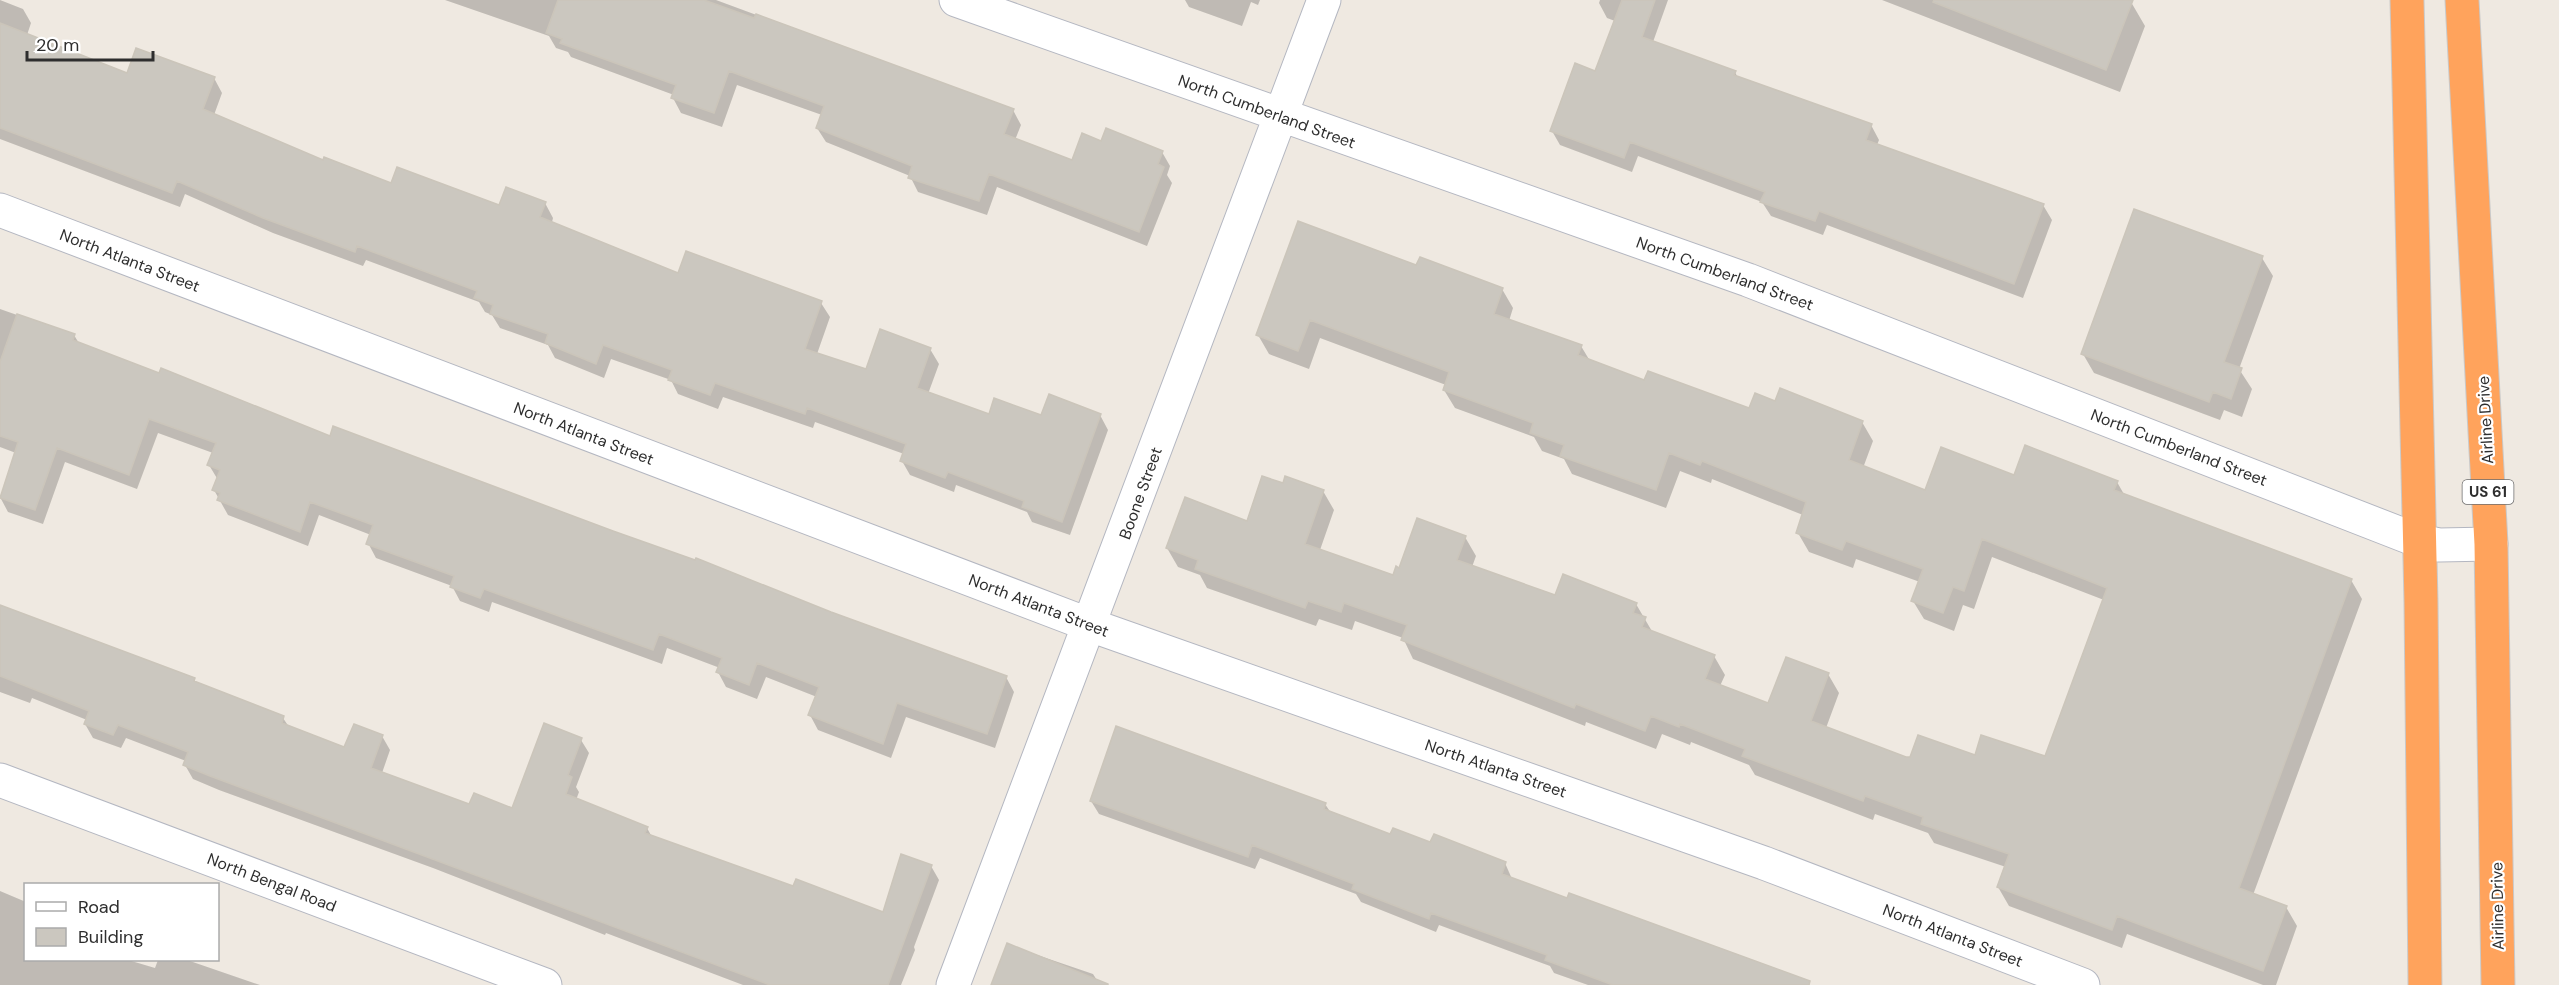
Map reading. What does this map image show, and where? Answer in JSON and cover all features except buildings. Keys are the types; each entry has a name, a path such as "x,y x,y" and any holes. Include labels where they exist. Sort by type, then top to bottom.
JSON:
{"highway":[{"path":"2408,0 2420,541 2425,985"},
{"name":"Airline Drive","path":"2462,0 2491,544 2498,985"}],"street":[{"name":"North Cumberland Street","path":"956,0 1748,280 2420,541 2439,545 2491,544"},
{"name":"Boone Street","path":"953,985 1324,0"},
{"name":"North Atlanta Street","path":"0,210 1090,625 1764,863 2083,985"},
{"name":"North Bengal Road","path":"0,780 545,985"}]}
